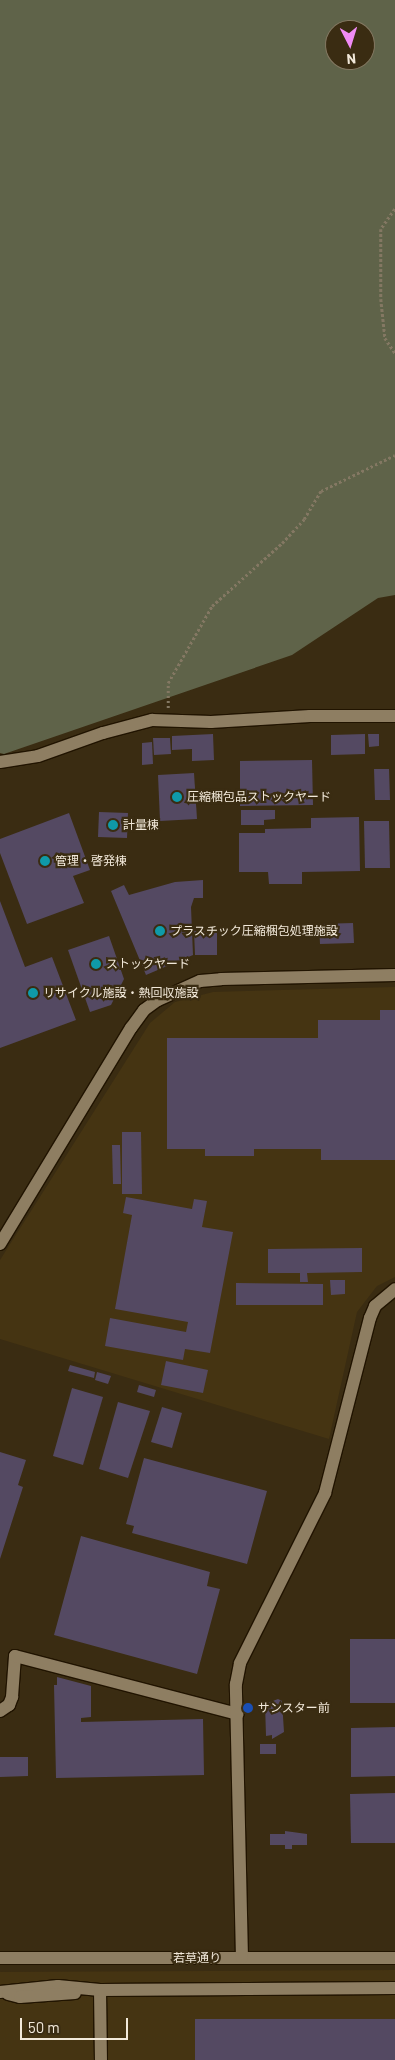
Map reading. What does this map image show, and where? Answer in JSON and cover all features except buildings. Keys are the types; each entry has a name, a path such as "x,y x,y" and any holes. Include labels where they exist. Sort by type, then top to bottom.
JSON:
{"street":[{"path":"0,762 38,756 136,724 169,721 395,716"},
{"path":"0,1244 130,1028 144,1010 158,1000 179,988 221,979 395,975"},
{"path":"242,1958 236,1684 240,1663 325,1493 370,1318 375,1306 395,1289"},
{"path":"0,1711 9,1705 12,1697 15,1656 238,1714"},
{"name":"若草通り","path":"0,1958 395,1958"},
{"path":"0,1992 20,1997 100,1990 395,1988"},
{"path":"100,1990 101,2060"}],"path":[{"path":"395,209 381,229 385,338 395,353"},
{"path":"169,721 168,683 212,606 293,531 321,491 395,455"}],"shaded area":[{"path":"395,987 395,1277 377,1286 357,1312 329,1439 0,1339 0,1260 150,1023 175,1002 213,992"},
{"path":"395,1970 395,2060 0,2060 0,1972"}],"green space":[{"path":"0,0 395,0 395,595 378,598 292,655 4,754 0,753"}],"place":[{"name":"圧縮梱包品ストックヤード","path":"177,797"},
{"name":"計量棟","path":"113,825"},
{"name":"管理・啓発棟","path":"45,861"},
{"name":"プラスチック圧縮梱包処理施設","path":"160,931"},
{"name":"ストックヤード","path":"96,964"},
{"name":"リサイクル施設・熱回収施設","path":"33,993"},
{"name":"サンスター前","path":"248,1708"}]}
